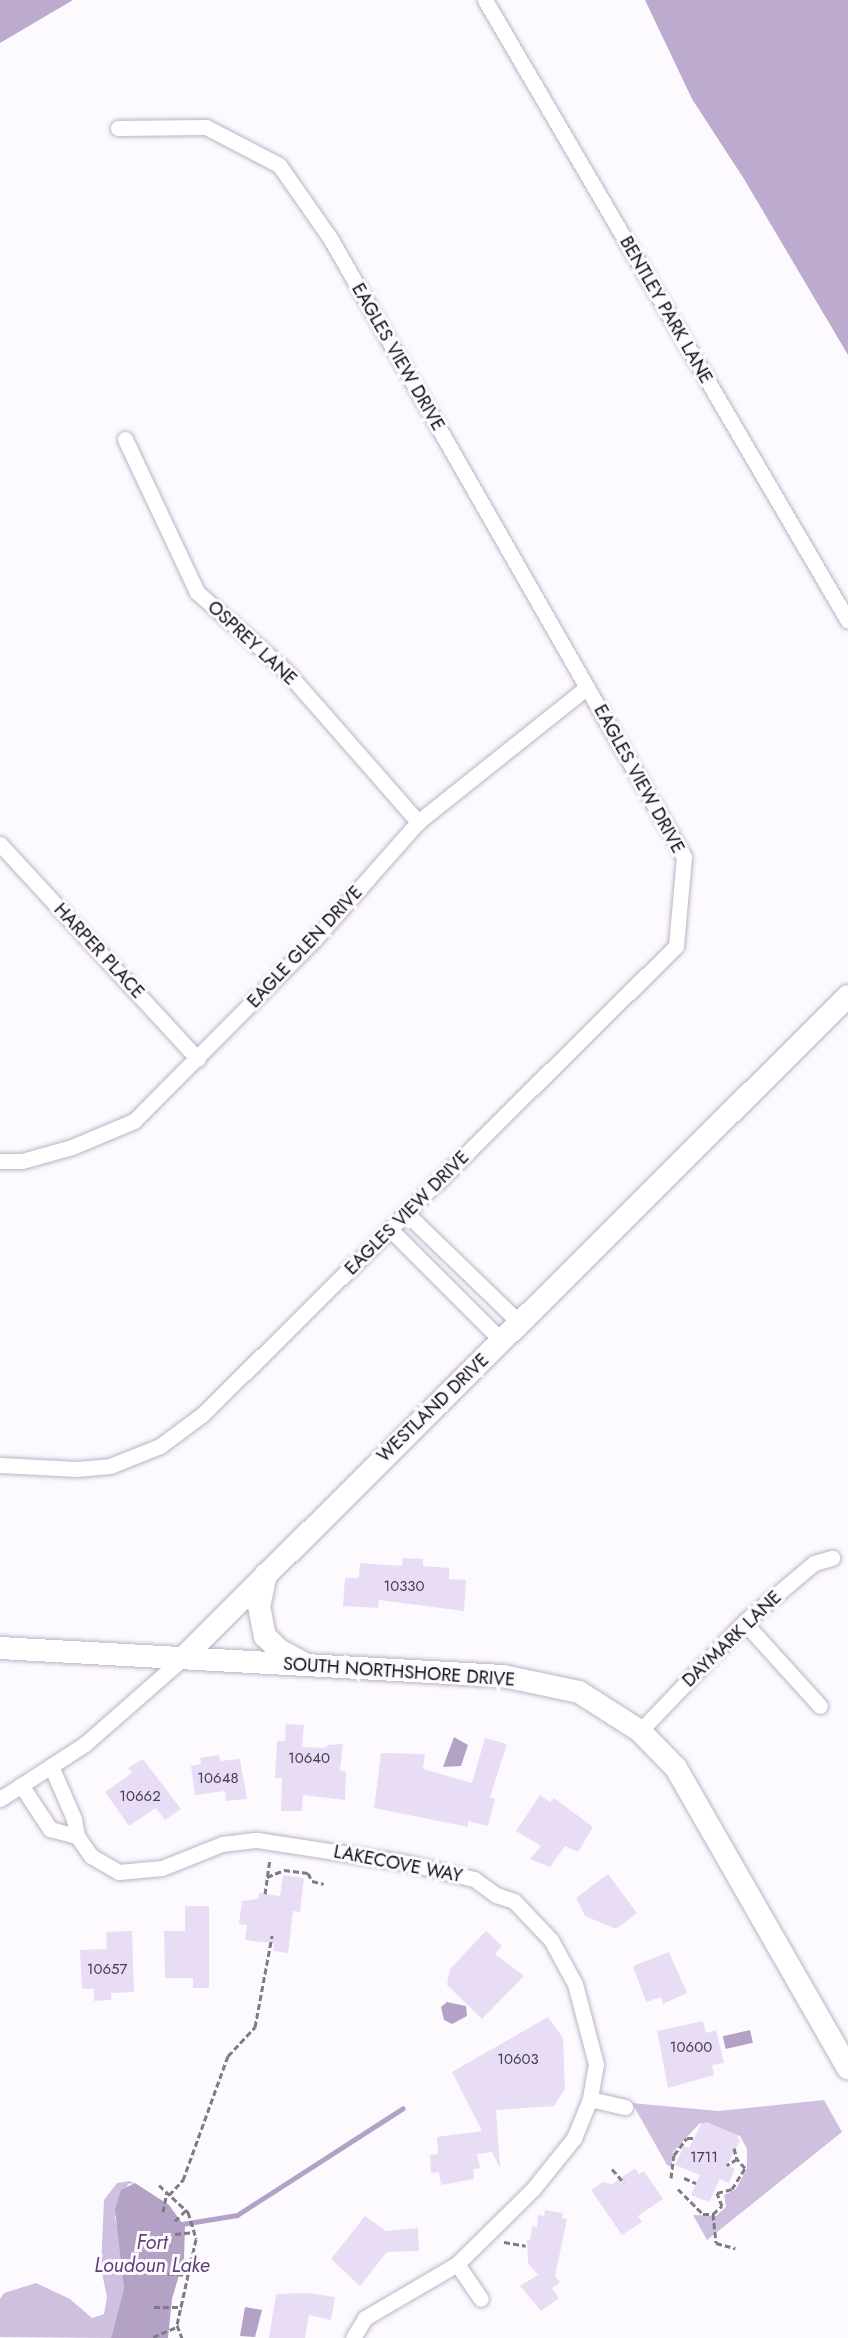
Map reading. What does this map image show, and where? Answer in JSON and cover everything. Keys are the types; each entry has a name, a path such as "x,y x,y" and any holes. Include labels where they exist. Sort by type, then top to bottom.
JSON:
{"main road":[{"name":"WESTLAND DRIVE","path":"183,1658 848,996"},
{"path":"266,1574 259,1606 266,1636 285,1654 310,1666"},
{"name":"SOUTH NORTHSHORE DRIVE","path":"0,1648 503,1676 579,1692 640,1731 676,1768 705,1814 848,2068"}],"street":[{"name":"BENTLEY PARK LANE","path":"485,0 848,621"},
{"name":"EAGLES VIEW DRIVE","path":"0,1465 93,1468 160,1446 203,1414 676,946 684,857 330,238 279,165 206,127 118,128"},
{"name":"OSPREY LANE","path":"125,439 197,592 286,671 418,822"},
{"name":"EAGLE GLEN DRIVE","path":"0,1161 22,1161 72,1147 118,1129 134,1120 198,1059 314,940 418,822 587,687"},
{"name":"HARPER PLACE","path":"0,844 198,1059"},
{"path":"407,1214 520,1323"},
{"path":"391,1230 502,1341"},
{"name":"DAYMARK LANE","path":"640,1731 744,1622 814,1563 832,1558"},
{"path":"744,1622 820,1706"},
{"name":"WESTLAND DRIVE","path":"0,1798 51,1766 155,1686 183,1658"},
{"name":"LAKECOVE WAY","path":"51,1766 74,1819 76,1836 91,1856 119,1872 162,1868 222,1844 272,1841 407,1863 474,1879 496,1895 514,1901 550,1940 575,1984 596,2064 590,2099 570,2144 533,2189 457,2264 365,2318 352,2338"},
{"path":"21,1785 50,1829 76,1836"},
{"path":"590,2099 625,2107"},
{"path":"457,2264 481,2299"}],"path":[{"path":"264,1894 272,1841"},
{"path":"267,1877 284,1870 308,1873 312,1881 324,1884"},
{"path":"163,2212 168,2194 183,2180 228,2056 255,2026 272,1936"},
{"path":"671,2178 674,2155 687,2138 696,2138"},
{"path":"678,2189 703,2214 713,2214 722,2206 717,2193 732,2189 745,2168 737,2159 734,2148"},
{"path":"727,2165 737,2159"},
{"path":"612,2169 624,2183"},
{"path":"684,2178 696,2183"},
{"path":"159,2186 187,2211 195,2232 189,2275 177,2327 180,2337"},
{"path":"176,2221 187,2211"},
{"path":"713,2214 716,2243 735,2248"},
{"path":"176,2234 195,2232"},
{"path":"516,2244 526,2246"},
{"path":"159,2273 189,2275"},
{"path":"154,2307 182,2307"},
{"path":"153,2337 177,2327"}],"shaded area":[{"path":"0,0 73,0 0,43"},
{"path":"645,0 848,0 848,355 744,179 692,99"},
{"path":"824,2100 842,2132 707,2240 693,2215 716,2216 726,2207 724,2195 736,2189 747,2168 747,2149 740,2136 700,2123 673,2152 671,2167 667,2165 632,2103 718,2111"},
{"path":"129,2181 135,2183 128,2184 115,2218 121,2237 124,2288 111,2338 0,2337 0,2299 4,2293 36,2283 70,2299 92,2318 104,2314 107,2297 101,2268 104,2200 117,2183"}],"water":[{"path":"454,1737 468,1745 461,1766 443,1767"},
{"path":"447,2002 466,2006 467,2016 452,2024 444,2020 441,2007"},
{"path":"750,2030 753,2043 726,2049 723,2036"},
{"name":"Fort Loudoun Lake","path":"135,2183 169,2205 185,2227 184,2258 172,2299 168,2338 111,2338 124,2288 115,2209 121,2190"},
{"path":"245,2307 262,2310 255,2337 240,2336"}],"building":[{"path":"403,1558 423,1559 423,1566 449,1568 449,1579 466,1580 464,1611 379,1600 378,1608 343,1606 345,1578 359,1578 360,1563 402,1566"},
{"path":"286,1724 304,1725 302,1747 325,1748 328,1745 343,1744 340,1770 346,1772 345,1800 303,1795 302,1811 281,1811 282,1778 275,1778 277,1741 285,1741"},
{"path":"485,1738 507,1744 490,1797 495,1799 488,1826 468,1821 468,1827 374,1808 381,1753 425,1754 423,1769 472,1783"},
{"path":"219,1755 220,1761 240,1759 247,1799 226,1801 225,1791 195,1795 191,1766 201,1764 200,1758"},
{"path":"143,1759 181,1809 165,1820 156,1808 129,1826 105,1792 132,1773 128,1768"},
{"path":"540,1795 550,1802 554,1798 593,1827 578,1852 565,1846 550,1867 530,1859 541,1846 516,1831"},
{"path":"608,1874 637,1913 616,1929 585,1916 576,1898"},
{"path":"283,1875 304,1878 300,1912 293,1911 288,1953 273,1951 274,1943 245,1940 247,1925 239,1924 242,1901 258,1899 259,1893 280,1896"},
{"path":"185,1906 209,1906 209,1988 193,1988 193,1978 165,1978 164,1931 185,1931"},
{"path":"132,1931 134,1992 111,1993 111,2000 94,2001 94,1989 82,1989 80,1950 107,1949 106,1932"},
{"path":"486,1931 502,1946 495,1954 524,1976 482,2019 447,1985 450,1969"},
{"path":"669,1952 687,1993 663,2004 661,1997 646,2002 633,1966"},
{"path":"548,2017 563,2038 565,2089 554,2106 496,2110 500,2168 492,2152 477,2154 480,2168 473,2169 474,2179 441,2185 439,2172 431,2173 430,2155 438,2154 437,2137 482,2131 452,2072"},
{"path":"703,2021 706,2033 716,2030 724,2063 712,2065 714,2075 668,2088 657,2031"},
{"path":"707,2122 737,2135 740,2141 727,2165 735,2169 729,2183 720,2179 709,2202 691,2195 700,2175 675,2165 684,2146 689,2148 701,2124"},
{"path":"635,2168 639,2174 644,2171 663,2199 638,2216 642,2222 622,2235 591,2190 603,2182 612,2184"},
{"path":"545,2210 563,2213 562,2218 567,2219 555,2276 560,2282 552,2288 559,2298 541,2311 520,2286 538,2275 528,2263 527,2240 530,2240 532,2226 537,2227 538,2215 544,2216"},
{"path":"365,2216 386,2231 418,2228 419,2251 387,2252 360,2286 331,2259"},
{"path":"308,2293 335,2297 331,2320 309,2315 305,2338 269,2338 276,2294"}],"waterway":[{"path":"182,2224 237,2215 403,2108"}]}
